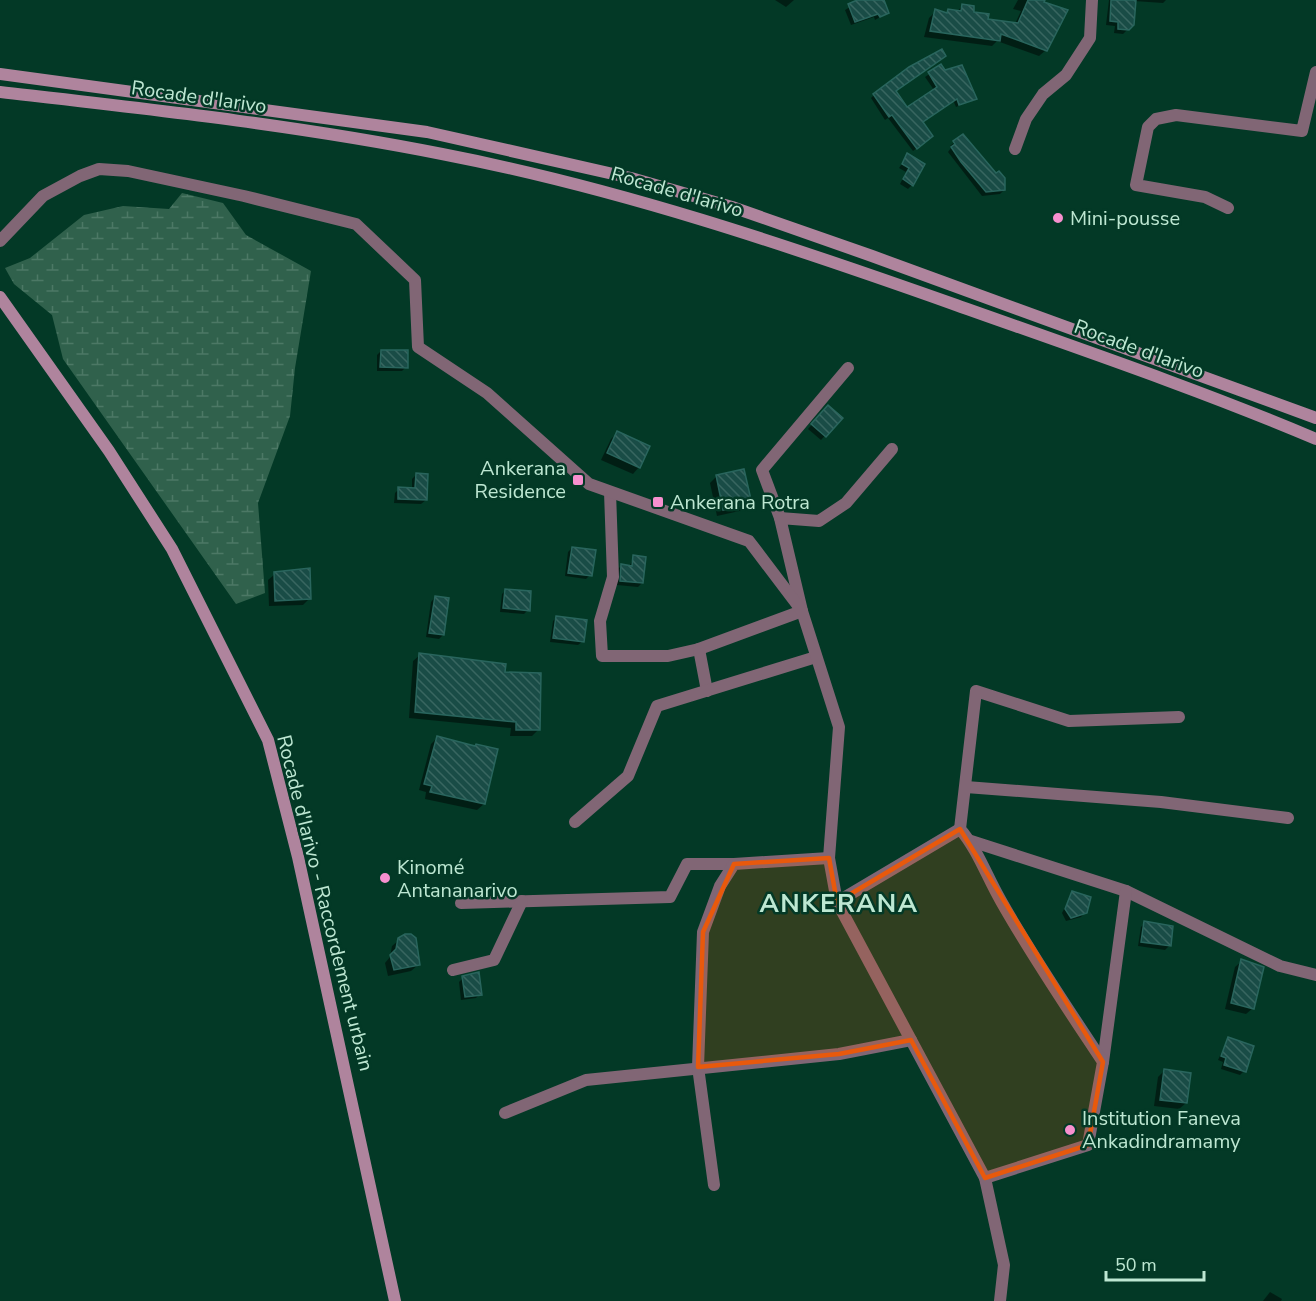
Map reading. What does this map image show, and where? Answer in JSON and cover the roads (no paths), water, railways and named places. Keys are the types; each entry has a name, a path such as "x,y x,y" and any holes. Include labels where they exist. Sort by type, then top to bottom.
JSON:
{"main road":[{"name":"Rocade d'Iarivo","path":"0,74 427,132 631,178 732,207 861,252 1316,418"},
{"name":"Rocade d'Iarivo","path":"0,92 165,111 419,150 530,173 632,199 735,229 860,271 1233,404 1316,439"},
{"name":"Rocade d'Iarivo - Raccordement urbain","path":"0,297 109,451 172,549 268,740 303,877 396,1301"}],"street":[{"path":"1015,149 1026,118 1044,94 1066,75 1090,38 1092,0"},
{"path":"1228,208 1205,197 1136,185 1148,127 1156,119 1176,115 1302,131 1316,72"},
{"path":"0,241 43,196 80,176 99,169 128,171 244,196 356,224 415,280 418,347 487,393 589,484 749,541 802,611"},
{"path":"0,227 22,217"},
{"path":"848,368 762,470 780,518 802,611 839,727 829,858 837,902 985,1178 1004,1265 1000,1301"},
{"path":"780,518 819,521 846,503 892,449"},
{"path":"610,492 613,577 600,621 602,656 668,656 699,650 802,611"},
{"path":"699,650 707,691"},
{"path":"575,822 628,776 657,706 816,657"},
{"path":"960,829 976,691 1068,721 1179,717"},
{"path":"966,787 1161,802 1288,818"},
{"path":"837,902 960,829"},
{"path":"960,829 971,841 1000,901 1103,1062"},
{"path":"971,841 1126,891 1280,966 1316,975"},
{"path":"461,903 670,897 687,864 734,864 829,858"},
{"path":"714,1185 698,1067 703,932 720,886 734,864"},
{"path":"985,1178 1088,1145 1103,1062 1126,891"},
{"path":"453,970 494,960 522,901"},
{"path":"505,1113 586,1080 839,1054 911,1040"}],"place":[{"name":"Mini-pousse","path":"1058,218"},
{"name":"Ankerana Residence","path":"578,480"},
{"name":"Ankerana Rotra","path":"658,502"},
{"name":"Kinomé Antananarivo","path":"385,878"},
{"name":"Institution Faneva Ankadindramamy","path":"1070,1130"}],"district":[{"name":"ANKERANA","path":"839,903"}]}
